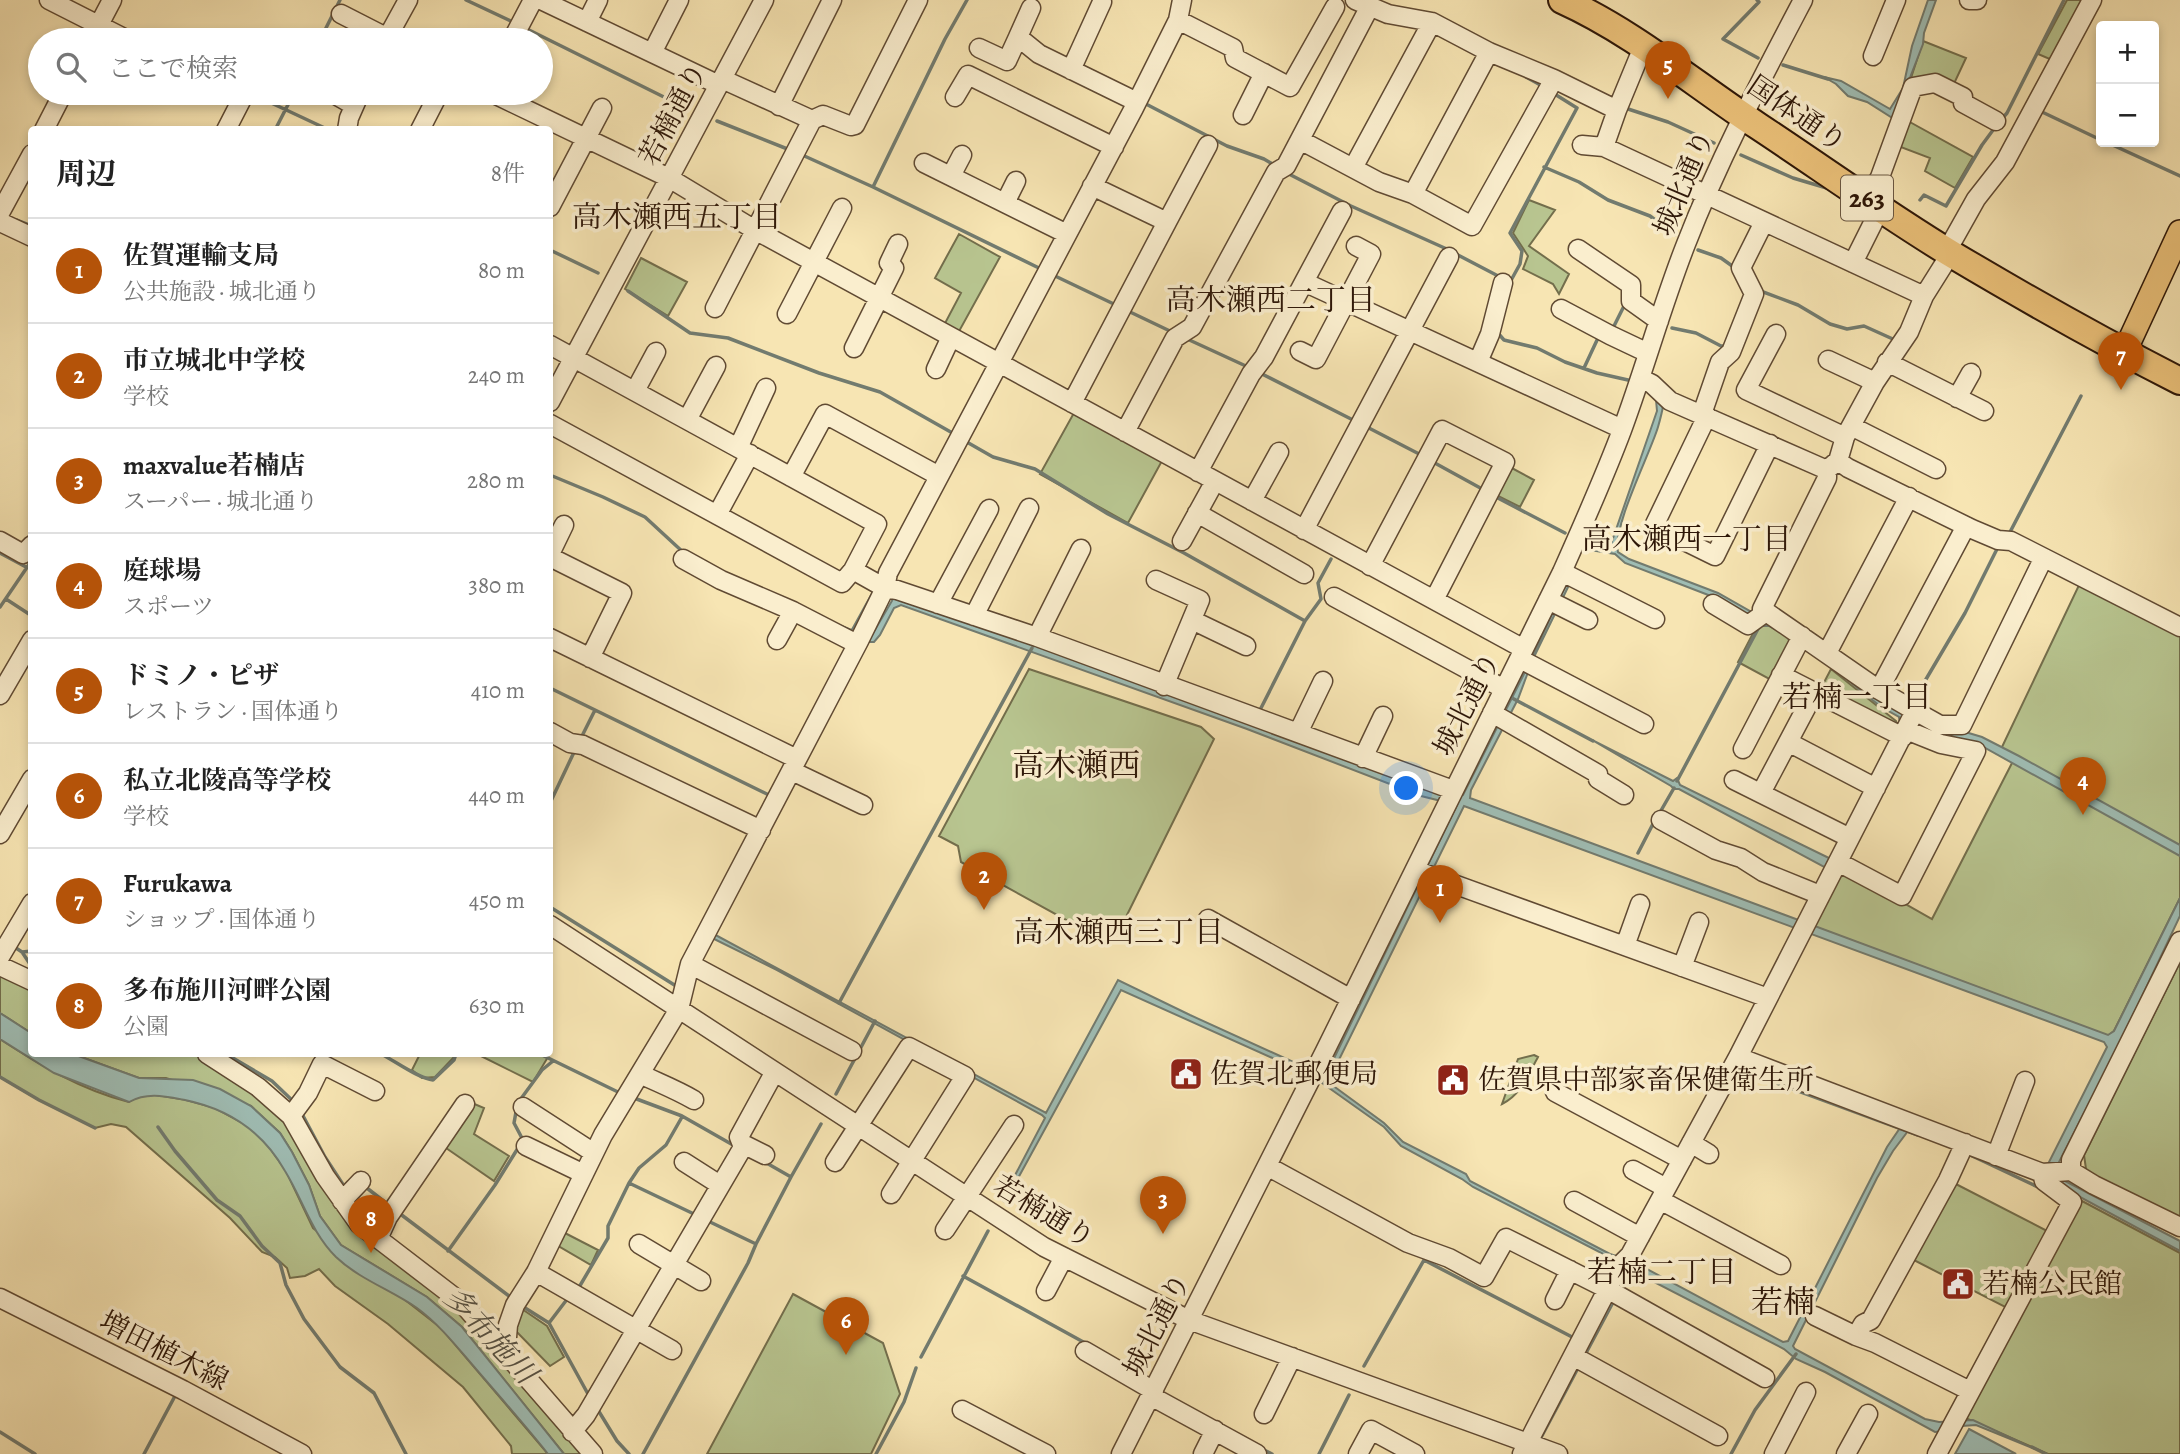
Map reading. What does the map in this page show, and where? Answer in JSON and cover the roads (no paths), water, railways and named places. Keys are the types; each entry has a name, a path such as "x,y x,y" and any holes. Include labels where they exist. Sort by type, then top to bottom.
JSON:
{"highway":[{"name":"国体通り","path":"1562,0 1585,10 1746,109 1952,247 2180,381"},
{"name":"国体通り","path":"1594,0 1624,17 1746,109"},
{"name":"国体通り","path":"2126,347 2180,367"}],"main road":[{"path":"2126,347 2178,243"}],"street":[{"path":"49,0 88,28"},
{"path":"98,28 112,0"},
{"path":"393,28 408,0"},
{"path":"518,28 533,0"},
{"path":"541,0 652,53 812,120"},
{"path":"587,22 598,0"},
{"path":"652,53 679,0"},
{"name":"若楠通り","path":"553,396 764,0"},
{"path":"779,106 832,0"},
{"path":"715,308 812,120 823,115 851,126 855,125 918,0"},
{"path":"506,1350 508,1325 517,1302 536,1272 584,1174 591,1151 679,1009 690,964 757,828 859,639 885,588 888,573 1047,272 1063,232 1093,186 1109,145 1136,105 1178,20 1182,0"},
{"name":"城北通り","path":"1121,1454 1351,999 1423,873 1449,797 1500,717 1504,689 1526,659 1555,603 1562,572 1591,509 1622,429 1685,245 1746,109 1803,0"},
{"path":"1873,55 1896,0"},
{"path":"1969,0 1977,0"},
{"path":"1713,604 1748,625 1760,617 1875,382 1892,365 1924,296 1976,199 2005,162 2092,0"},
{"path":"1071,71 1102,2"},
{"path":"1178,20 1233,48 1235,58 1290,87 1335,7"},
{"path":"979,48 1007,61 1031,8"},
{"path":"1125,432 1179,335 1192,327 1300,140 1364,9 1430,27 1550,86 1618,105"},
{"path":"341,14 367,28"},
{"path":"1353,168 1430,27"},
{"path":"1018,37 1040,54 1136,105"},
{"path":"1604,147 1618,105 1643,47"},
{"path":"1413,194 1487,57"},
{"path":"1243,115 1264,73"},
{"path":"955,97 968,75 1109,145"},
{"path":"1853,263 1878,197 1880,177 1913,87 1935,83 1963,97 1963,103 1996,121"},
{"path":"1300,140 1379,182 1413,194 1472,226 1550,86"},
{"path":"46,126 58,105"},
{"path":"228,126 239,105"},
{"path":"347,126 355,105"},
{"path":"422,126 433,105"},
{"path":"534,105 586,139 669,178 755,230 1434,600 1526,659 1644,724"},
{"path":"553,201 602,108"},
{"path":"1072,403 1208,145"},
{"path":"1582,145 1604,147 1924,296"},
{"path":"951,176 962,155"},
{"path":"0,214 28,161"},
{"path":"924,163 1063,232"},
{"path":"1005,203 1016,181"},
{"path":"1093,186 1167,222"},
{"path":"787,314 842,208"},
{"path":"1198,472 1254,370 1264,357 1342,211"},
{"path":"0,222 28,235"},
{"path":"1764,222 1741,268 1754,294 1731,352 1720,362 1704,415 1654,526 1715,556 1770,444"},
{"path":"854,348 894,268 889,263 898,244"},
{"path":"1300,351 1316,359 1347,302 1371,254 1356,246"},
{"path":"1578,249 1631,285 1631,298 1659,321"},
{"path":"1304,530 1449,257"},
{"path":"1304,282 1622,429"},
{"path":"1478,362 1490,334 1503,283"},
{"path":"1561,309 1648,353"},
{"path":"1776,334 1746,390 1852,431 1936,469"},
{"path":"936,369 951,337"},
{"path":"553,347 877,524 853,570 842,583 553,426"},
{"path":"635,391 656,352"},
{"path":"1828,360 1875,382"},
{"path":"1892,365 1984,411"},
{"path":"687,420 716,366"},
{"path":"1957,398 1971,373"},
{"path":"1640,378 1653,384 1670,401 1770,444 1848,468 1966,526 1998,540 2011,541 2180,627"},
{"path":"717,515 744,451 766,388"},
{"path":"790,477 825,414 939,476"},
{"path":"1370,566 1442,429 1475,445 1505,462 1434,600"},
{"path":"1252,501 1279,452"},
{"path":"1182,541 1215,481"},
{"path":"1827,653 1909,497"},
{"path":"938,604 989,509"},
{"path":"974,616 1029,509"},
{"path":"1197,513 1304,574"},
{"path":"553,549 564,525"},
{"path":"1879,690 1966,526"},
{"path":"0,541 23,554 28,549"},
{"path":"1037,637 1081,549"},
{"path":"553,558 622,593 590,658"},
{"path":"684,559 721,580 859,639"},
{"path":"1760,617 1798,644 1827,653 1879,690 1940,725 1962,725 2043,559"},
{"path":"853,570 885,588 1167,680 1363,758 1449,797"},
{"path":"1562,572 1655,619"},
{"path":"1156,580 1200,600 1167,680"},
{"path":"1334,597 1504,689"},
{"path":"1555,603 1588,620"},
{"path":"777,640 793,611"},
{"path":"1192,620 1246,646"},
{"path":"553,640 792,760 863,805"},
{"path":"1743,749 1798,644"},
{"path":"0,695 28,647"},
{"path":"1782,675 1814,693 1901,733 1976,751 1902,896 1835,867"},
{"path":"1298,733 1324,681"},
{"path":"1761,793 1814,693"},
{"path":"1530,1448 1614,1293 1635,1235 1662,1191 1677,1157 1691,1143 1738,1057 1763,996 1803,928 1815,893 1835,867 1845,836 1915,711"},
{"path":"1363,758 1383,716"},
{"path":"1500,717 1598,774 1598,779 1624,795"},
{"path":"553,733 757,828"},
{"path":"1788,742 1872,786"},
{"path":"1734,780 1845,836"},
{"path":"0,834 28,786"},
{"path":"1661,820 1716,850 1741,858 1763,872 1815,893"},
{"path":"1423,873 1763,996"},
{"path":"1625,946 1640,904"},
{"path":"6,948 28,910"},
{"path":"1208,919 1351,999"},
{"path":"1682,967 1699,922"},
{"name":"若楠通り","path":"553,927 856,1126 1064,1257 1189,1320 1530,1448 1558,1454"},
{"path":"2071,1171 2071,1160 2180,941"},
{"path":"690,964 852,1051"},
{"path":"0,966 28,979"},
{"path":"835,1162 909,1047 965,1076 891,1194"},
{"path":"211,1057 295,1109 325,1176 359,1224 463,1303 593,1454"},
{"path":"1738,1057 1962,1150 1996,1156 2042,1173 2071,1171 2180,1227"},
{"path":"295,1109 308,1093 322,1064 375,1091"},
{"path":"765,1155 743,1144 739,1137 774,1073"},
{"path":"640,1074 694,1100"},
{"path":"1996,1156 2025,1081"},
{"path":"1555,1092 1677,1157"},
{"path":"378,1239 394,1210 465,1104"},
{"path":"523,1107 591,1151"},
{"path":"945,1230 1014,1125"},
{"path":"1691,1143 1709,1154"},
{"path":"572,1432 586,1415 743,1144"},
{"path":"526,1146 584,1174"},
{"path":"1856,1336 1863,1324 1871,1320 1962,1150"},
{"path":"684,1162 720,1185"},
{"path":"1267,1166 1408,1243 1449,1258 1484,1277 1506,1238 1614,1293 1765,1378"},
{"path":"1633,1170 1662,1191 1782,1265"},
{"path":"1937,1454 2072,1202 2044,1181 2042,1173"},
{"path":"342,1201 359,1184"},
{"path":"1574,1202 1635,1235"},
{"path":"639,1244 701,1281"},
{"path":"1046,1291 1064,1257"},
{"path":"1555,1300 1570,1270"},
{"path":"536,1272 672,1350"},
{"name":"増田植木線","path":"0,1298 183,1390 302,1454"},
{"path":"1815,1316 1970,1391"},
{"path":"1085,1351 1257,1454"},
{"path":"1264,1414 1292,1357"},
{"path":"1579,1359 1718,1436"},
{"path":"1774,1454 1806,1392"},
{"path":"962,1410 1046,1454"},
{"path":"1846,1454 1868,1414"},
{"path":"1203,1454 1215,1430"},
{"path":"1358,1454 1371,1430 1415,1454"}],"water":[{"path":"1928,0 1936,0 1924,33 1923,44 1894,119 1867,102 1848,96 1824,77 1841,81 1890,109 1903,88 1912,46"},
{"path":"1649,390 1663,406 1654,439 1626,509 1618,552 1629,559 1718,593 1962,731 1982,737 2019,756 2180,845 2180,856 1978,744 1941,738 1900,724 1899,717 1881,707 1807,651 1791,644 1787,636 1769,626 1759,626 1716,598 1625,563 1615,554 1590,550 1611,544 1657,411 1656,400"},
{"path":"1567,582 1570,583 1533,659 1518,699 1471,790 1470,798 2108,1035 2114,1031 2180,898 2180,916 2118,1047 2059,1162 2065,1181 2180,1241 2180,1251 2054,1183 2048,1164 2107,1047 2104,1042 1464,806 1328,1082 1384,1123 1403,1142 1466,1174 1470,1181 1610,1254 1632,1261 1783,1342 1788,1341 1887,1147 1900,1128 1908,1131 1877,1178 1793,1346 1925,1419 1939,1422 1973,1420 2035,1449 1976,1425 1947,1427 1944,1431 1935,1432 1796,1359 1784,1349 1631,1270 1533,1454 1528,1454 1617,1261 1473,1187 1401,1146 1384,1127 1322,1083 1457,805 1421,796 1247,729 901,605 894,608 874,642 865,642 893,599 908,598 1254,723 1422,789 1463,795"},
{"path":"1592,740 1673,781 1677,778 1680,785 1831,859 1826,868 1679,789 1674,789"},
{"path":"710,932 1046,1113 1118,980 1302,1066 1299,1070 1121,990 1005,1202 1002,1200 1045,1118 1042,1115 777,970 708,936"},
{"path":"0,1013 28,1031 28,1057 0,1039"},
{"path":"29,1057 81,1057 139,1078 193,1080 220,1089 251,1106 280,1133 309,1185 320,1216 341,1245 427,1297 462,1327 564,1454 548,1454 441,1329 417,1308 355,1272 336,1257 314,1226 276,1157 243,1124 216,1109 177,1099 156,1096 129,1102 54,1073"},
{"path":"1969,1429 2016,1454 1955,1454"}],"waterway":[{"path":"326,28 340,0"},
{"path":"466,0 515,23"},
{"path":"873,187 945,39 967,0"},
{"path":"1757,0 1759,2 1723,39 1758,58"},
{"path":"2001,120 2064,0"},
{"path":"553,42 686,108"},
{"path":"1783,65 1828,79"},
{"path":"1526,77 1544,87"},
{"path":"1509,284 1520,264 1522,251 1510,233 1577,108 1553,93"},
{"path":"1144,103 1227,146 1276,166"},
{"path":"276,105 320,126"},
{"path":"277,126 288,105"},
{"path":"1625,108 1668,122 1714,143"},
{"path":"2040,111 2096,138"},
{"path":"717,121 790,150"},
{"path":"1920,200 1924,195 1946,206 1996,126"},
{"path":"2117,147 2180,176"},
{"path":"800,154 1043,270"},
{"path":"1741,155 1793,178 1830,189"},
{"path":"1544,167 1579,182 1608,200 1650,216 1675,235"},
{"path":"1285,172 1351,206 1449,250"},
{"path":"17,220 28,224"},
{"path":"1698,250 1721,258 1735,268"},
{"path":"553,251 598,273"},
{"path":"1456,254 1502,278"},
{"path":"1053,275 1118,306"},
{"path":"1758,290 1798,305 1830,324 1847,329 1864,326 1895,340"},
{"path":"628,291 690,333 728,338 819,373 880,392 956,435"},
{"path":"1613,328 1625,304"},
{"path":"1128,311 1172,332"},
{"path":"1672,328 1696,333 1721,346 1729,346"},
{"path":"1497,332 1504,340 1537,348 1565,362 1597,373 1628,380"},
{"path":"1584,368 1601,336"},
{"path":"1185,338 1248,367"},
{"path":"1258,372 1355,421"},
{"path":"2009,534 2081,396"},
{"path":"1365,426 1423,456"},
{"path":"965,441 993,457 1035,469 1108,514 1305,621"},
{"path":"1433,462 1484,490"},
{"path":"553,476 645,517 684,553"},
{"path":"1494,496 1565,533"},
{"path":"1912,703 1965,613 1997,549"},
{"path":"0,553 26,567"},
{"path":"1259,712 1305,621 1321,599 1318,583 1331,559"},
{"path":"0,607 28,566"},
{"path":"852,631 873,593"},
{"path":"6,599 28,613"},
{"path":"840,626 855,632"},
{"path":"1677,781 1759,627"},
{"path":"839,1003 1032,648"},
{"path":"553,689 771,796"},
{"path":"1512,698 1593,741"},
{"path":"581,738 594,712"},
{"path":"553,797 576,748"},
{"path":"1659,814 1674,788"},
{"path":"1638,853 1655,820"},
{"path":"553,909 676,986 677,983"},
{"path":"13,946 22,952 28,961"},
{"path":"22,952 28,951"},
{"path":"836,1094 875,1021"},
{"path":"231,1057 272,1081 295,1103"},
{"path":"386,1057 433,1080 455,1057"},
{"path":"546,1057 620,1093"},
{"path":"520,1100 542,1070 553,1061"},
{"path":"1738,1069 1918,1135"},
{"path":"0,1077 95,1128"},
{"path":"634,1098 682,1116 733,1145"},
{"path":"301,1112 344,1186 348,1182"},
{"path":"448,1251 523,1140 514,1123 516,1112"},
{"path":"578,1289 608,1238 608,1226 629,1183 639,1168 666,1145 682,1117"},
{"path":"763,1161 791,1177 821,1124"},
{"path":"158,1127 217,1200 240,1216 262,1246 280,1263 286,1285 304,1319 340,1367 374,1393 406,1454"},
{"path":"1968,1154 2040,1188"},
{"path":"708,1221 756,1244 791,1177"},
{"path":"629,1183 694,1214"},
{"path":"363,1185 390,1206"},
{"name":"多布施川","path":"399,1213 513,1299"},
{"path":"921,1357 988,1231"},
{"path":"643,1454 756,1244"},
{"path":"1364,1366 1424,1260 1574,1338"},
{"path":"963,1276 1087,1344"},
{"path":"549,1323 568,1298"},
{"path":"522,1306 549,1323 588,1394"},
{"path":"1731,1454 1755,1410 1796,1354"},
{"path":"876,1454 904,1402 916,1368"},
{"path":"1319,1454 1349,1395"},
{"path":"144,1454 175,1396"},
{"path":"598,1410 617,1441 629,1454"},
{"path":"0,1432 35,1454"},
{"path":"2032,1447 2046,1454"},
{"path":"1260,1448 1272,1454"}],"place":[{"name":"ドミノ・ピザ","path":"1668,99"},
{"name":"Furukawa","path":"2121,390"},
{"name":"庭球場","path":"2083,815"},
{"name":"市立城北中学校","path":"984,910"},
{"name":"佐賀運輸支局","path":"1440,923"},
{"name":"佐賀北郵便局","path":"1186,1074"},
{"name":"佐賀県中部家畜保健衛生所","path":"1453,1080"},
{"name":"maxvalue若楠店","path":"1163,1234"},
{"name":"多布施川河畔公園","path":"371,1253"},
{"name":"若楠公民館","path":"1958,1284"},
{"name":"私立北陵高等学校","path":"846,1355"}],"district":[{"name":"高木瀬西五丁目","path":"677,217"},
{"name":"高木瀬西二丁目","path":"1271,300"},
{"name":"高木瀬西一丁目","path":"1687,539"},
{"name":"若楠一丁目","path":"1857,697"},
{"name":"高木瀬西","path":"1076,765"},
{"name":"高木瀬西三丁目","path":"1119,932"},
{"name":"若楠二丁目","path":"1662,1272"},
{"name":"若楠","path":"1783,1302"}]}
